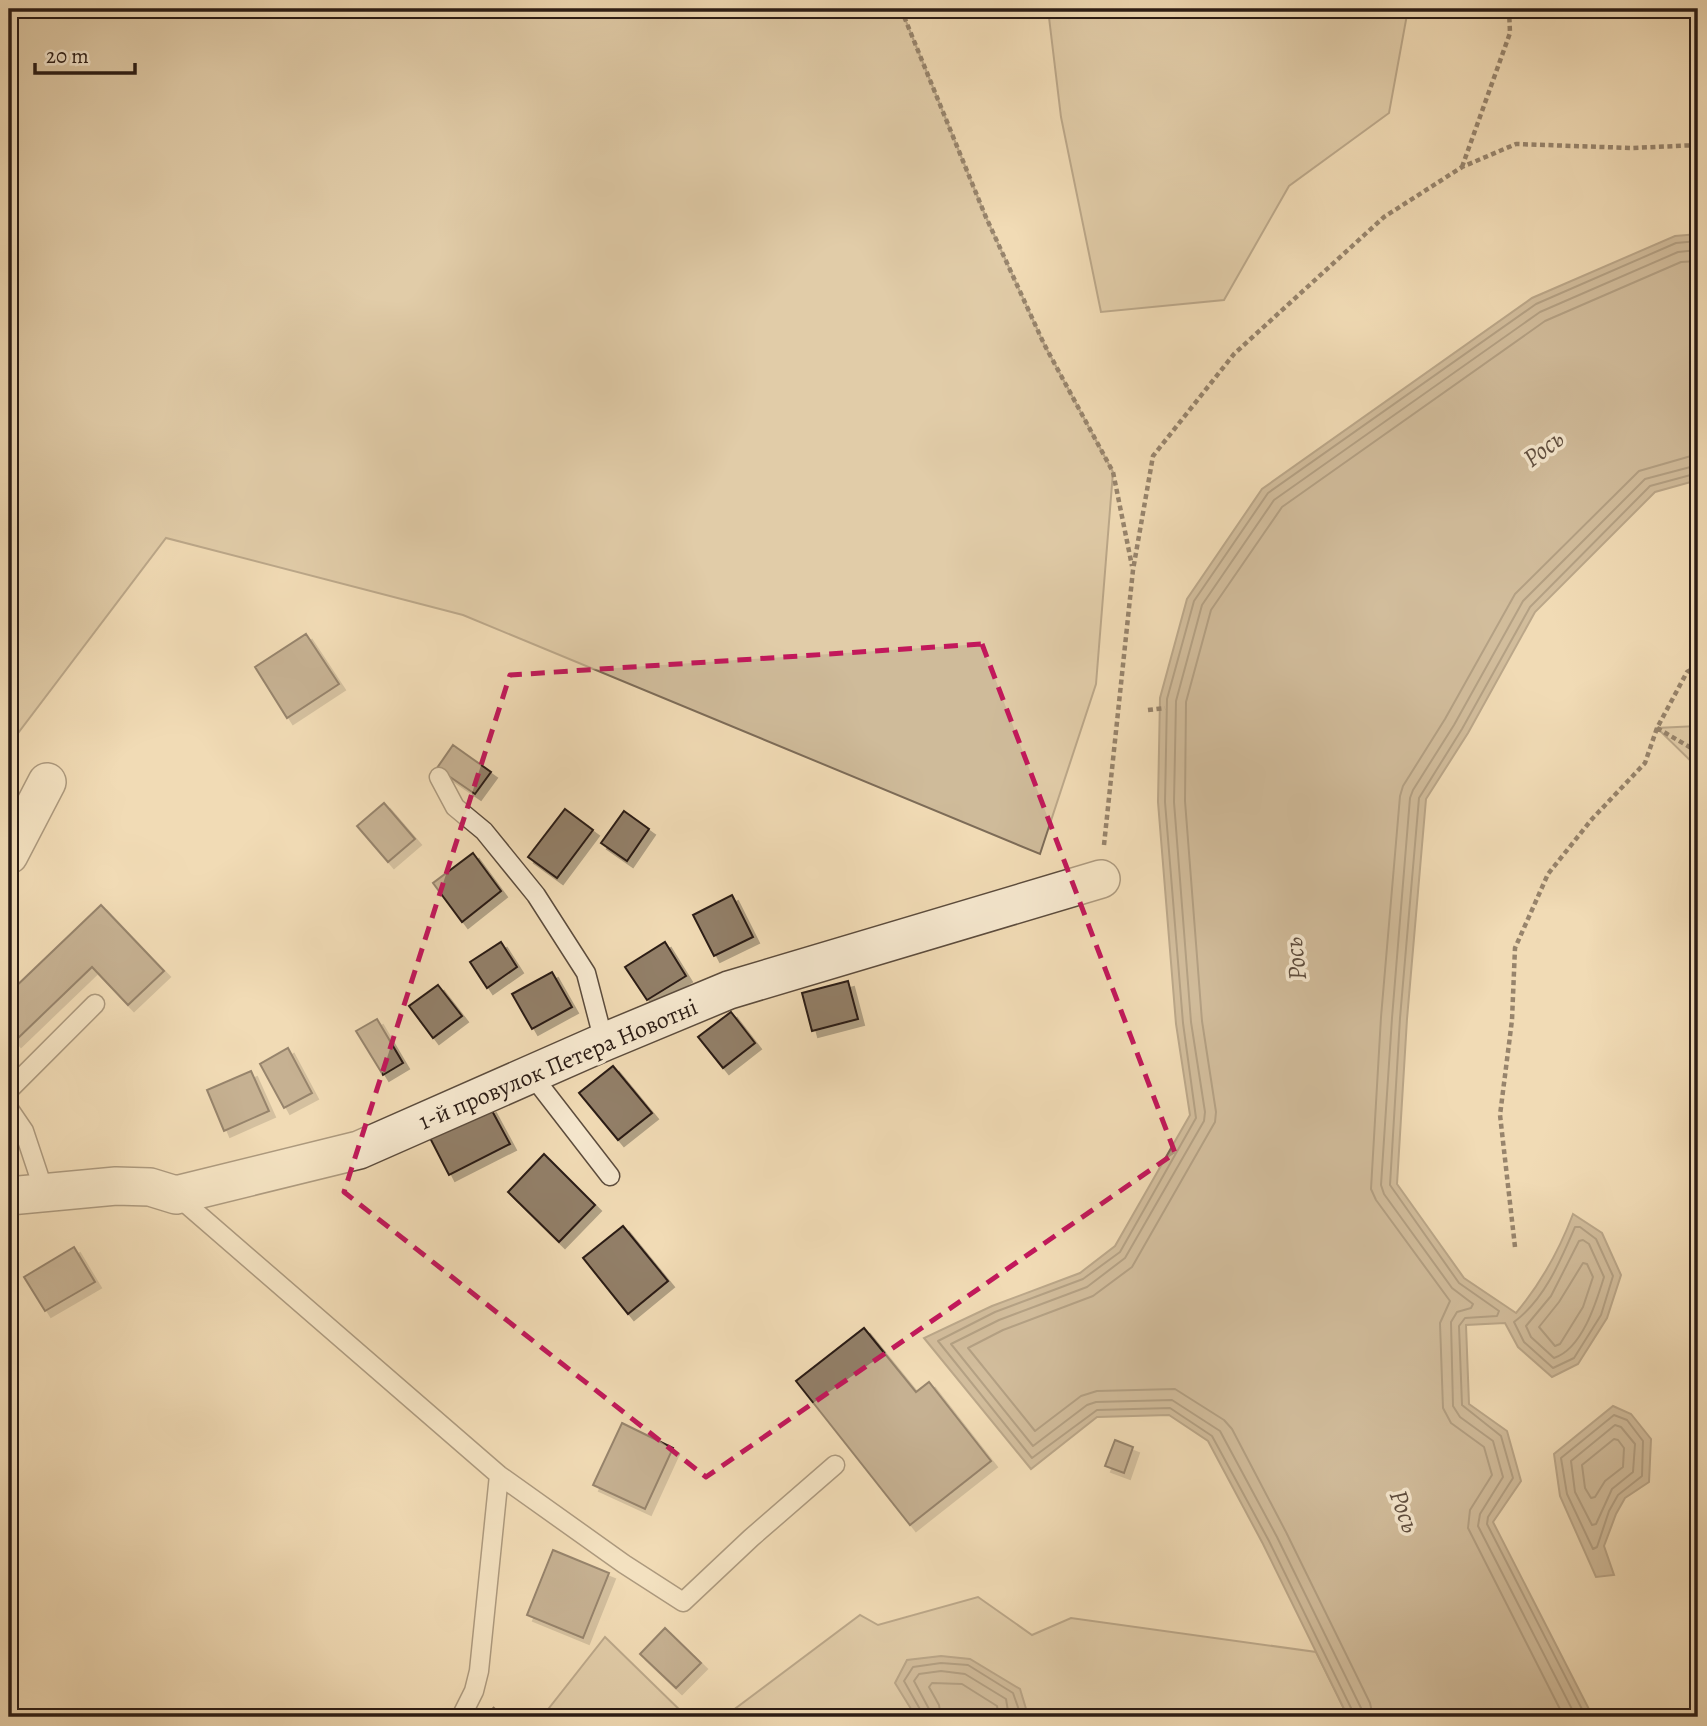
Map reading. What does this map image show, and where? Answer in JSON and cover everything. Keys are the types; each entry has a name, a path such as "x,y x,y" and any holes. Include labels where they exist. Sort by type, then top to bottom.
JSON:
{"street":[{"path":"9,855 47,782"},
{"name":"1-й провулок Петера Новотні","path":"9,1196 116,1186 150,1187 176,1195 359,1150 729,990 1101,879"}],"lane":[{"path":"439,777 456,807 484,831 536,895 586,973 604,1042"},
{"path":"9,1090 95,1004"},
{"path":"531,1074 610,1176"},
{"path":"9,1109 24,1131 45,1194"},
{"path":"176,1195 499,1475 624,1564 683,1602 835,1465"},
{"path":"461,1717 474,1691 479,1671 499,1475"}],"path":[{"path":"901,9 985,215 1034,321 1113,472 1133,570"},
{"path":"1462,167 1510,33 1509,9"},
{"path":"1101,879 1133,570 1153,456 1234,354 1384,217 1462,167 1516,144 1632,148 1698,145"},
{"path":"1515,1247 1500,1115 1512,1020 1515,947 1548,874 1592,819 1645,763 1657,728 1687,672 1698,666"},
{"path":"1148,710 1165,708"},
{"path":"1657,728 1698,752"}],"highlighted area":[{"path":"982,644 1175,1153 706,1477 344,1192 510,675"}],"shaded area":[{"path":"9,9 901,9 985,215 1044,344 1113,472 1096,684 1040,854 463,615 166,538 9,745"},
{"path":"1048,9 1408,9 1389,113 1289,186 1224,300 1101,312 1061,117"},
{"path":"1698,726 1698,768 1657,728"},
{"path":"978,1597 1032,1635 1071,1618 1316,1652 1348,1717 724,1717 860,1615 878,1625"},
{"path":"605,1637 687,1717 542,1717"}],"water":[{"name":"Рось","path":"1698,234 1698,480 1655,492 1535,612 1468,733 1426,799 1407,1019 1397,1184 1464,1278 1516,1313 1549,1266 1573,1214 1602,1233 1621,1275 1607,1318 1578,1364 1552,1377 1518,1347 1505,1323 1466,1325 1469,1404 1507,1431 1521,1481 1493,1522 1593,1717 1348,1717 1263,1544 1208,1441 1169,1415 1097,1417 1031,1469 924,1338 992,1306 1080,1273 1115,1246 1190,1115 1176,1024 1158,802 1160,698 1187,599 1262,489 1532,298 1675,236"},
{"path":"1613,1406 1631,1414 1651,1439 1649,1482 1625,1498 1616,1514 1604,1546 1614,1575 1596,1577 1560,1496 1554,1454"},
{"path":"941,1656 970,1659 1020,1689 1027,1712 1024,1717 916,1717 895,1683 907,1660"}],"building":[{"path":"306,634 339,684 287,718 255,667"},
{"path":"453,745 491,772 475,794 437,768"},
{"path":"384,803 415,839 388,862 357,826"},
{"path":"565,809 593,830 557,878 528,857"},
{"path":"624,811 649,829 627,861 601,843"},
{"path":"473,853 501,891 462,922 433,883"},
{"path":"732,895 753,937 714,956 693,915"},
{"path":"101,905 164,971 128,1005 92,967 15,1041 9,1034 9,993"},
{"path":"501,942 517,967 487,988 470,962"},
{"path":"665,942 686,976 647,1000 625,967"},
{"path":"552,972 572,1007 532,1029 512,994"},
{"path":"848,981 858,1019 812,1031 802,993"},
{"path":"438,985 462,1016 433,1038 409,1006"},
{"path":"731,1012 755,1043 723,1068 698,1037"},
{"path":"377,1019 403,1063 383,1075 356,1031"},
{"path":"288,1048 312,1093 284,1108 260,1064"},
{"path":"613,1066 652,1113 618,1140 579,1093"},
{"path":"251,1071 269,1111 224,1131 207,1090"},
{"path":"490,1107 510,1144 449,1175 430,1138"},
{"path":"544,1154 595,1205 559,1242 508,1192"},
{"path":"623,1226 668,1281 628,1314 583,1258"},
{"path":"74,1247 95,1282 45,1311 24,1277"},
{"path":"864,1328 916,1392 929,1382 991,1461 910,1525 796,1381"},
{"path":"622,1423 673,1448 645,1509 593,1485"},
{"path":"1115,1440 1133,1447 1124,1473 1105,1466"},
{"path":"553,1550 609,1573 583,1638 527,1615"},
{"path":"665,1628 701,1663 676,1688 640,1654"}]}
